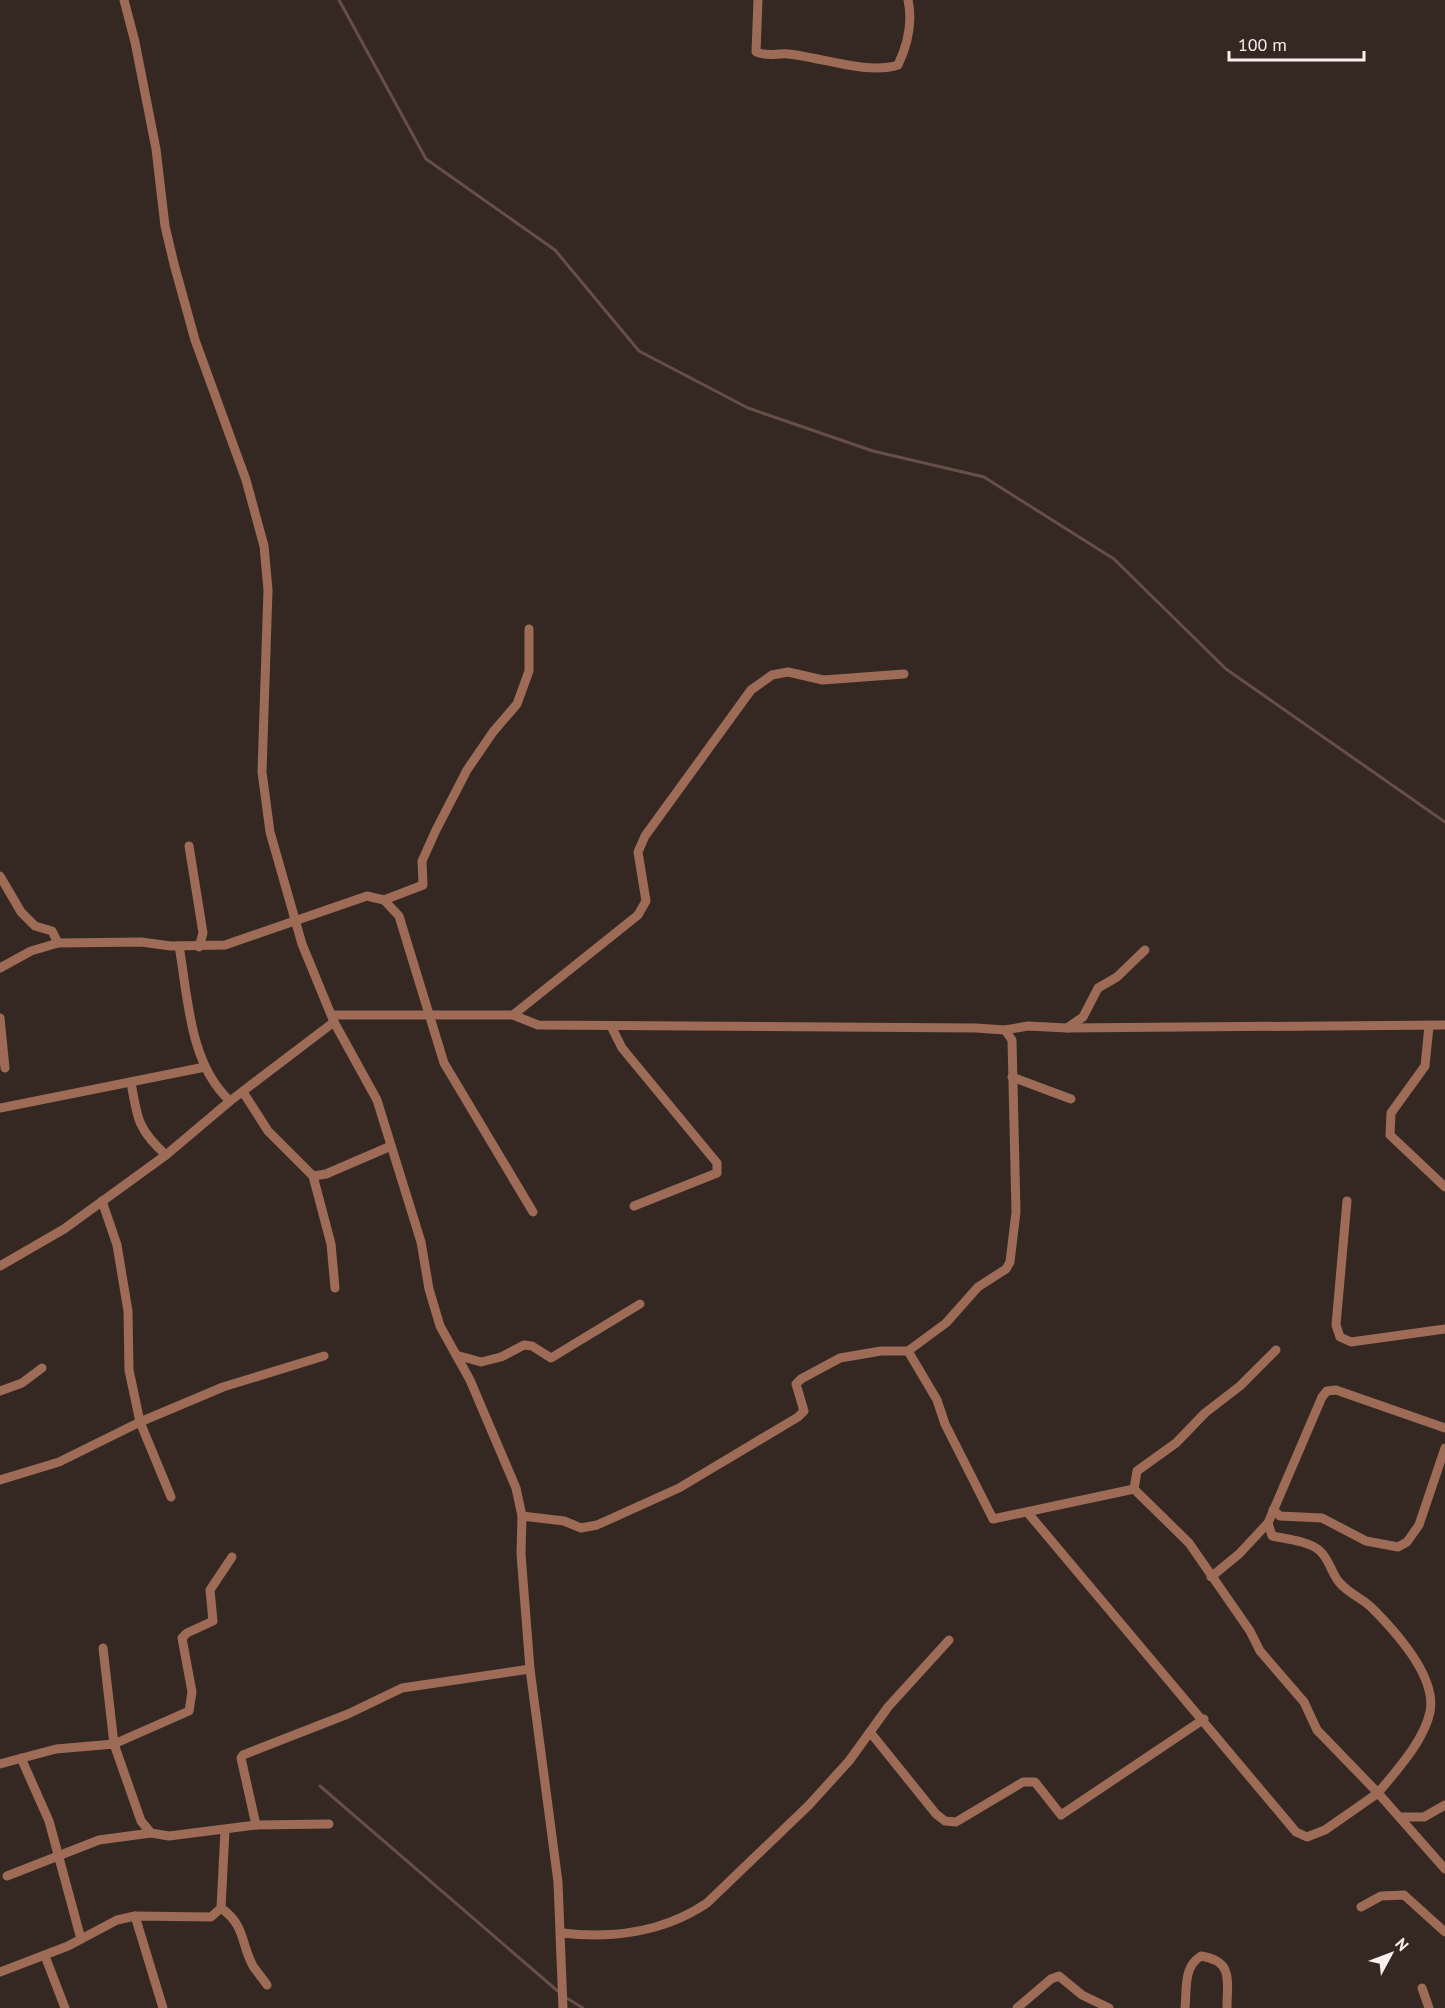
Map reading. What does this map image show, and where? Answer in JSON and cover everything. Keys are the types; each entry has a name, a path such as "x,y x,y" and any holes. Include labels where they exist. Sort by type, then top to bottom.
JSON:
{"street":[{"path":"124,0 152,128 165,226 174,264 198,351 246,480 264,546 268,590 262,738 264,793 270,832 302,944 333,1018 377,1100 421,1242 429,1289 440,1326 470,1380 516,1488 522,1516 521,1554 530,1669 558,1882 562,1933 563,2008"},
{"path":"758,0 756,52 763,56 785,53 820,58 844,66 887,68 898,64 910,32 911,12 908,0"},
{"path":"384,900 423,885 422,861 467,770 493,732 517,704 529,671 529,628"},
{"path":"513,1015 638,915 646,901 638,852 645,836 751,690 772,675 788,672 823,680 904,674"},
{"path":"189,846 203,933 199,947"},
{"path":"0,876 21,912 36,926 52,931 58,943"},
{"path":"0,968 31,951 58,943 141,942 199,947 225,945 367,896 384,900 399,916 444,1063 533,1212"},
{"path":"179,945 194,1034 205,1067 230,1101"},
{"path":"1067,1028 1083,1017 1098,988 1117,977 1145,950"},
{"path":"0,1266 64,1229 166,1155 333,1018 513,1015 538,1025 1005,1030 1028,1026 1067,1028 1445,1025"},
{"path":"0,1018 6,1068"},
{"path":"611,1026 622,1048 717,1163 717,1173 634,1206"},
{"path":"1429,1026 1425,1066 1391,1113 1390,1135 1445,1186"},
{"path":"522,1516 564,1521 581,1528 597,1525 679,1488 798,1417 804,1411 796,1391 796,1384 801,1379 840,1358 881,1351 908,1351 946,1323 978,1287 1006,1269 1010,1262 1016,1212 1012,1041 1005,1030"},
{"path":"0,1108 205,1067"},
{"path":"1012,1077 1071,1099"},
{"path":"130,1082 136,1114 146,1137 166,1155"},
{"path":"243,1092 268,1131 313,1176 331,1244 335,1288"},
{"path":"313,1176 326,1174 392,1146"},
{"path":"102,1201 117,1245 128,1311 129,1370 140,1422 171,1497"},
{"path":"1347,1201 1336,1325 1340,1337 1351,1342 1445,1329"},
{"path":"456,1355 481,1362 501,1357 524,1345 532,1346 551,1358 640,1304"},
{"path":"1134,1489 1137,1471 1176,1443 1205,1413 1240,1386 1276,1350"},
{"path":"908,1351 938,1400 945,1424 993,1519 1134,1489"},
{"path":"0,1480 58,1462 140,1422 223,1387 324,1356"},
{"path":"0,1391 22,1383 42,1368"},
{"path":"1211,1577 1247,1546 1268,1523 1322,1397 1327,1391 1336,1390 1445,1428"},
{"path":"1273,1510 1280,1516 1322,1518 1366,1541 1398,1547 1407,1542 1419,1525 1445,1448"},
{"path":"1134,1489 1189,1543 1250,1631 1260,1651 1305,1702 1317,1730 1378,1793 1445,1869"},
{"path":"1029,1513 1204,1719 1281,1815 1296,1832 1307,1837 1325,1830 1378,1793 1412,1750 1430,1713 1429,1688 1410,1651 1370,1606 1354,1597 1339,1582 1320,1551 1295,1541 1272,1536 1268,1523"},
{"path":"0,1764 56,1749 114,1744 189,1711 192,1692 182,1638 187,1633 213,1621 210,1590 232,1557"},
{"path":"562,1933 590,1936 640,1933 707,1904 808,1805 849,1761 888,1707 949,1640"},
{"path":"103,1648 114,1744 141,1821 151,1833"},
{"path":"460,1681 530,1669"},
{"path":"256,1825 241,1758 243,1755 348,1714 402,1688 530,1669"},
{"path":"870,1732 936,1814 945,1821 956,1822 1023,1782 1035,1782 1060,1815 1204,1719"},
{"path":"21,1758 49,1821 81,1939"},
{"path":"1400,1817 1424,1817 1445,1805"},
{"path":"7,1876 99,1840 151,1833 169,1836 256,1825 329,1824"},
{"path":"0,1972 45,1956 108,1923 135,1916 211,1917 221,1908 225,1830"},
{"path":"1361,1907 1381,1896 1404,1895 1445,1932"},
{"path":"221,1908 232,1916 240,1927 253,1965 267,1985"},
{"path":"135,1916 163,2008"},
{"path":"45,1956 65,2008"},
{"path":"1185,2008 1188,1970 1193,1961 1201,1956 1215,1958 1227,1973 1227,2008"},
{"path":"1017,2008 1051,1979 1059,1976 1082,1995 1109,2008"},
{"path":"1422,1988 1429,2008"}],"waterway":[{"path":"339,0 426,159 555,250 639,351 748,408 873,451 984,477 1114,559 1226,669 1445,822"},
{"path":"320,1786 560,1993"},
{"path":"565,1997 583,2008"}]}
